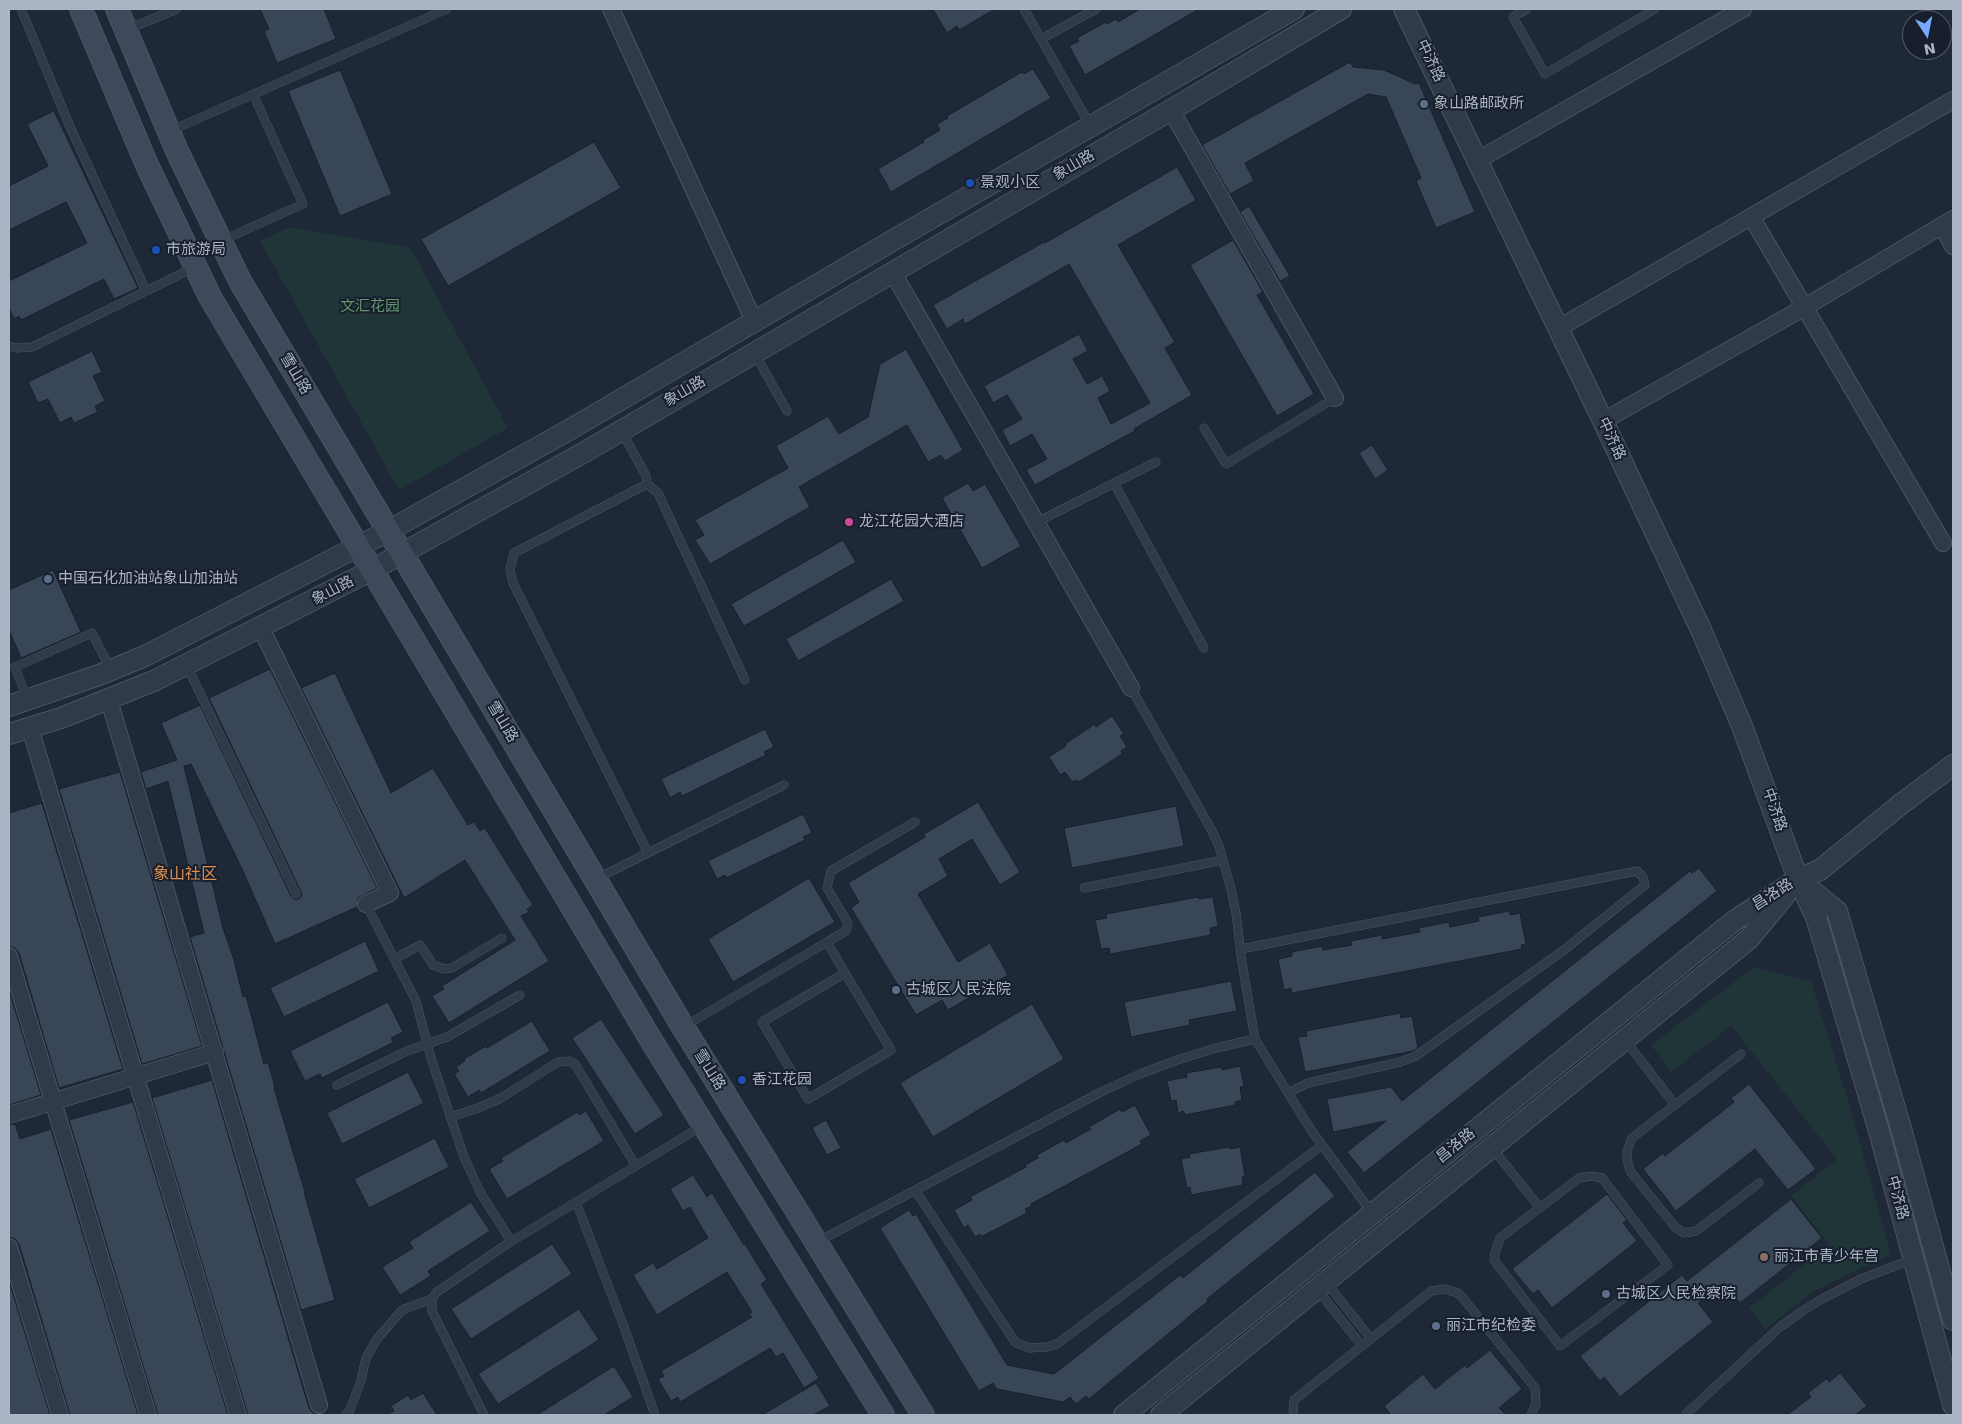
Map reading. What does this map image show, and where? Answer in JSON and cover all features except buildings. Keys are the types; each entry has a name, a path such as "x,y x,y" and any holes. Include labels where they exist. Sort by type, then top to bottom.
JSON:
{"main road":[{"path":"81,9 147,165 210,297 703,1125 883,1415"},
{"name":"雪山路","path":"117,9 169,132 240,281 683,1028 922,1415"}],"street":[{"path":"612,9 754,321"},
{"name":"象山路","path":"18,703 111,670 154,652 359,547 569,430 1294,9"},
{"name":"象山路","path":"9,734 109,700 186,665 402,554 621,430 1341,9"},
{"name":"中济路","path":"1404,9 1603,421 1720,672 1763,781 1798,879 1816,917 1879,1131 1953,1404"},
{"path":"1478,160 1743,9"},
{"path":"1558,329 1953,100"},
{"path":"1171,110 1335,398"},
{"path":"1752,218 1943,542"},
{"path":"1603,421 1805,307 1947,223 1953,246"},
{"path":"892,272 1037,522 1130,688"},
{"path":"261,628 390,893 366,904"},
{"path":"109,700 319,1405"},
{"path":"30,728 238,1415"},
{"path":"1798,879 1820,870 1901,804 1953,765"},
{"name":"中济路","path":"1798,879 1837,910 1900,1125 1953,1320"},
{"name":"昌洛路","path":"1162,1415 1749,939 1798,879"},
{"name":"昌洛路","path":"1124,1415 1734,921 1798,879"},
{"path":"9,956 148,1415"},
{"path":"9,1115 215,1052"},
{"path":"9,1247 60,1415"}],"lane":[{"path":"21,9 70,129 146,291"},
{"path":"126,30 177,9"},
{"path":"169,132 447,9"},
{"path":"1024,9 1091,126"},
{"path":"1041,40 1096,9"},
{"path":"1527,9 1513,17 1545,74 1655,9"},
{"path":"220,242 303,204 253,94"},
{"path":"9,346 16,348 32,347 195,267"},
{"path":"754,352 787,411"},
{"path":"1204,428 1226,464 1335,398"},
{"path":"621,430 646,476 647,484 658,493 745,680"},
{"path":"1037,522 1156,462"},
{"path":"1114,483 1204,648"},
{"path":"647,484 514,552 510,570 513,583 648,853"},
{"path":"18,703 15,667 92,634 111,670"},
{"path":"186,665 296,894"},
{"path":"1130,688 1211,829 1223,860 1236,913 1255,1040 1322,1145 1373,1214"},
{"path":"595,879 784,785"},
{"path":"683,1028 846,931 848,923 827,888 831,871 914,822"},
{"path":"1084,888 1223,860"},
{"path":"1240,949 1637,871 1643,877 1644,885 1564,950 1416,1056 1400,1062 1308,1083 1288,1094"},
{"path":"366,904 416,1001 450,1117 464,1157 480,1192 511,1241"},
{"path":"394,959 420,945 433,964 444,969 452,968 502,938"},
{"path":"826,942 845,973 891,1050 808,1099 762,1022 845,973"},
{"path":"337,1085 407,1051 447,1037 520,994"},
{"path":"815,1243 1103,1091 1140,1074 1200,1053 1255,1040"},
{"path":"1625,1040 1675,1104"},
{"path":"1740,1054 1632,1138 1626,1151 1626,1158 1630,1171 1675,1227 1684,1233 1696,1231 1759,1183"},
{"path":"450,1117 493,1101 558,1062 569,1061 575,1064 636,1166"},
{"path":"345,1415 361,1381 366,1358 377,1339 402,1310 432,1299 437,1292 511,1241 703,1125"},
{"path":"915,1190 1015,1342 1029,1348 1047,1347 1057,1344 1322,1145"},
{"path":"1492,1148 1540,1208"},
{"path":"1592,1176 1602,1178 1668,1265 1560,1346 1494,1260 1500,1238 1540,1208 1579,1178 1592,1176"},
{"path":"576,1202 621,1318 655,1415"},
{"path":"1686,1415 1780,1327 1801,1312 1861,1279 1913,1259"},
{"path":"1322,1285 1371,1339"},
{"path":"1322,1285 1362,1346"},
{"path":"1293,1415 1294,1400 1431,1291 1438,1289 1452,1290 1463,1298 1535,1388 1536,1404 1531,1415"},
{"path":"432,1299 432,1312 484,1415"}],"green space":[{"name":"文汇花园","path":"289,227 410,247 508,428 399,490 260,241"},
{"path":"1754,967 1811,981 1850,1107 1891,1254 1814,1291 1765,1329 1749,1308 1829,1245 1791,1196 1837,1159 1731,1026 1671,1072 1651,1045"}],"place":[{"name":"象山路邮政所","path":"1424,104"},
{"name":"景观小区","path":"970,183"},
{"name":"市旅游局","path":"156,250"},
{"name":"龙江花园大酒店","path":"849,522"},
{"name":"中国石化加油站象山加油站","path":"48,579"},
{"name":"古城区人民法院","path":"896,990"},
{"name":"香江花园","path":"742,1080"},
{"name":"丽江市青少年宫","path":"1764,1257"},
{"name":"古城区人民检察院","path":"1606,1294"},
{"name":"丽江市纪检委","path":"1436,1326"}],"district":[{"name":"象山社区","path":"185,875"}]}
